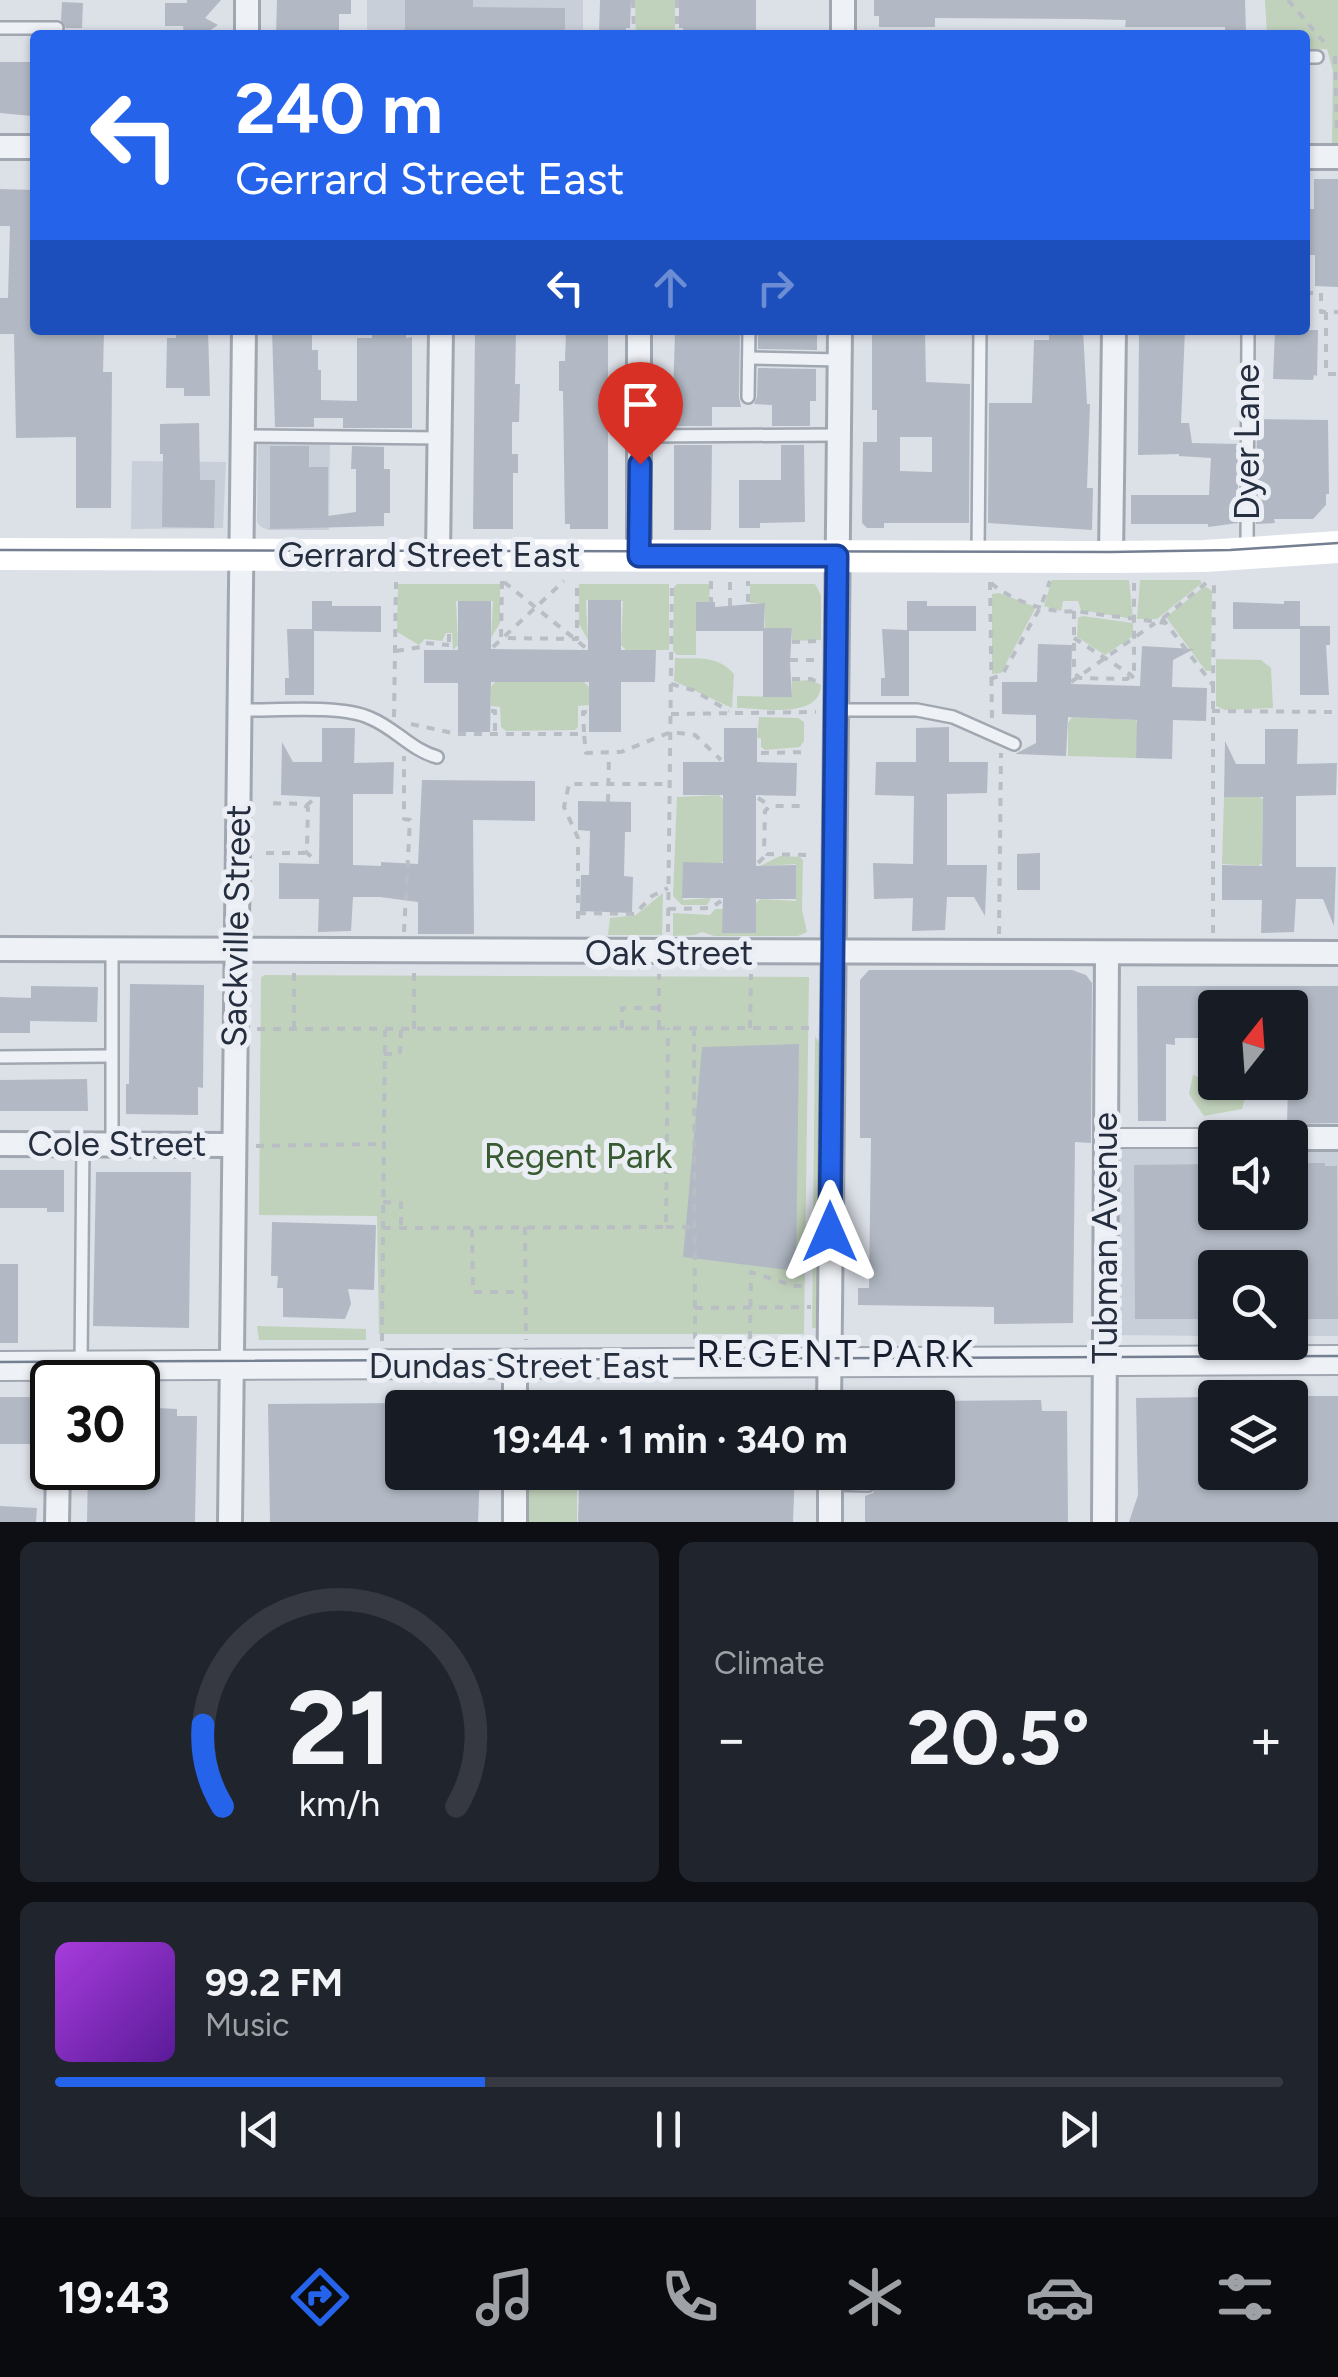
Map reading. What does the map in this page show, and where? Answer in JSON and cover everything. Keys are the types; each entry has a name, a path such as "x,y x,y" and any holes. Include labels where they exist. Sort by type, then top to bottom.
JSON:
{"main road":[{"name":"Gerrard Street East","path":"0,554 837,556 984,572 1123,567 1338,547"}],"street":[{"path":"247,0 247,30"},
{"path":"843,0 843,30"},
{"path":"0,146 30,146"},
{"path":"1310,157 1337,157"},
{"name":"Sackville Street","path":"230,1522 232,1366 244,1145 238,950 244,335"},
{"path":"438,555 441,335"},
{"path":"639,335 639,556"},
{"path":"829,1390 840,335"},
{"path":"1114,335 1123,567"},
{"name":"Oak Street","path":"0,950 1338,953"},
{"name":"Tubman Avenue","path":"1104,1522 1107,953"},
{"path":"1106,1138 1198,1138"},
{"path":"1308,1138 1338,1138"},
{"name":"Cole Street","path":"0,1144 244,1145"},
{"path":"517,1390 521,1353"},
{"name":"Dundas Street East","path":"160,1369 521,1353 829,1365 1338,1360"},
{"name":"Dundas Street East","path":"0,1366 30,1369"},
{"path":"57,1522 58,1490"},
{"path":"515,1490 515,1522"},
{"path":"830,1490 830,1522"}],"lane":[{"path":"0,28 57,28"},
{"path":"748,397 749,335"},
{"path":"980,335 984,572"},
{"name":"Dyer Lane","path":"1247,554 1248,335"},
{"path":"748,358 840,360"},
{"path":"640,436 838,435"},
{"path":"243,436 441,438"},
{"path":"834,710 916,710 953,717 1014,744"},
{"path":"238,714 345,712 374,719 419,752 437,757"},
{"path":"112,949 112,1142"},
{"path":"0,1057 110,1056"},
{"path":"67,1360 83,1143"}],"path":[{"path":"633,0 634,30"},
{"path":"677,0 677,30"},
{"path":"1288,0 1324,42"},
{"path":"1336,57 1337,157"},
{"path":"1310,292 1321,293 1321,312 1338,312"},
{"path":"1326,312 1326,374 1338,374"},
{"path":"1074,611 1074,672 1078,676 1131,675 1134,621 1123,567"},
{"path":"984,572 1001,592 1059,612 1156,622 1164,621 1214,576 1213,937"},
{"path":"984,572 990,715 1001,753 999,954"},
{"path":"990,679 1002,675 1041,606 1052,576"},
{"path":"392,729 396,578"},
{"path":"501,638 502,581 586,648"},
{"path":"668,937 672,581"},
{"path":"493,647 564,582"},
{"path":"577,582 577,639"},
{"path":"711,582 711,602"},
{"path":"730,582 730,606"},
{"path":"748,582 748,602"},
{"path":"1164,621 1212,685"},
{"path":"1071,682 1156,622"},
{"path":"395,652 426,643 449,647 449,634"},
{"path":"501,638 577,639"},
{"path":"1074,638 1131,675 1138,684"},
{"path":"792,642 824,641"},
{"path":"790,660 824,660"},
{"path":"792,679 824,684"},
{"path":"670,684 692,690 735,714"},
{"path":"671,714 834,710"},
{"path":"491,711 495,711 495,734"},
{"path":"1212,711 1338,712"},
{"path":"589,712 583,712 586,753 609,754 671,732 695,735 721,760"},
{"path":"411,724 457,734 584,734"},
{"path":"761,753 807,752"},
{"path":"608,802 609,754"},
{"path":"404,755 404,818 410,820 404,937"},
{"path":"668,888 652,896 635,914 578,916 578,838 564,808 569,784 670,784"},
{"path":"305,851 306,806 317,796"},
{"path":"758,798 770,806 807,806"},
{"path":"267,803 306,806"},
{"path":"767,854 765,811 770,806"},
{"path":"266,853 305,851 318,862"},
{"path":"758,863 767,854 806,855"},
{"path":"668,909 710,908 721,900"},
{"path":"606,926 607,914"},
{"path":"294,972 294,1029"},
{"path":"414,973 414,1029"},
{"path":"659,974 659,1028"},
{"path":"750,1028 751,974"},
{"path":"622,1028 622,1008 659,1008"},
{"path":"257,1028 832,1028"},
{"path":"666,1227 668,1028"},
{"path":"694,1028 695,1338"},
{"path":"382,1340 385,1029"},
{"path":"384,1054 400,1054 401,1029"},
{"path":"244,1145 384,1144"},
{"path":"383,1202 401,1203 400,1228"},
{"path":"382,1228 695,1227"},
{"path":"472,1228 473,1292 526,1292"},
{"path":"521,1353 526,1292 525,1228"},
{"path":"750,1339 751,1272 794,1286 808,1286"},
{"path":"696,1308 830,1307"}],"shaded area":[{"path":"367,0 583,0 583,30 367,30"},
{"path":"330,442 329,530 261,527 257,522 258,443"},
{"path":"132,461 226,462 223,528 131,529"},
{"path":"1308,1142 1338,1142 1338,1336 1308,1336 1308,1250 1198,1250 1198,1336 1113,1335 1117,1157 1125,1143 1198,1143 1198,1230 1308,1230"}],"green space":[{"path":"635,0 675,0 675,30 636,30"},
{"path":"1265,0 1338,0 1338,145 1332,144 1333,71 1327,49 1310,50 1310,30 1267,30"},
{"path":"1052,580 1129,580 1133,619 1081,610 1078,601 1063,601 1061,611 1044,606"},
{"path":"1140,580 1202,583 1157,619 1137,619"},
{"path":"398,584 500,584 500,623 491,638 493,601 456,601 458,645 453,650 452,633 446,633 442,641 425,639 419,645 397,632"},
{"path":"579,584 669,584 669,650 626,650 621,645 623,601 586,600 588,640 579,624"},
{"path":"677,584 710,584 709,602 696,603 696,655 677,655 673,651"},
{"path":"750,584 815,584 821,595 821,640 792,641 792,628 765,628 765,603 750,603"},
{"path":"1205,586 1212,591 1211,671 1206,671 1166,617"},
{"path":"992,594 1036,607 1001,673 992,674"},
{"path":"1078,618 1133,623 1133,636 1105,655 1077,637"},
{"path":"675,658 707,659 728,668 734,674 732,708 674,681"},
{"path":"1216,659 1261,660 1271,668 1273,708 1225,710 1216,706"},
{"path":"811,680 821,685 818,696 800,708 737,708 737,696 792,697 792,681"},
{"path":"495,682 584,682 589,687 589,705 578,706 575,730 506,731 501,727 500,707 491,706 491,687"},
{"path":"759,717 798,718 804,722 804,741 800,747 765,750 761,738 757,738"},
{"path":"1072,717 1136,720 1136,758 1068,756 1068,723"},
{"path":"719,795 723,799 723,861 719,865 683,863 683,900 711,898 707,905 682,905 673,896 677,797"},
{"path":"1258,795 1263,800 1262,863 1222,864 1224,797"},
{"path":"780,856 803,860 802,910 807,932 798,936 714,936 702,932 673,936 673,913 710,915 715,909 723,909 723,933 756,933 756,903 760,899 796,901 796,864 760,866"},
{"path":"663,893 662,935 608,935 610,918 636,915"},
{"name":"Regent Park","path":"261,977 809,977 804,1334 379,1334 377,1216 259,1215"},
{"path":"815,1036 822,1047 818,1328 812,1328"},
{"path":"1193,1075 1198,1077 1198,1100 1244,1100 1242,1109 1204,1116 1189,1094"},
{"path":"257,1326 366,1329 366,1340 259,1340"},
{"path":"525,1490 577,1490 577,1522 525,1522"}],"building":[{"path":"221,0 205,18 218,25 210,30 165,26 165,3"},
{"path":"277,0 351,0 351,14 339,14 339,30 276,30"},
{"path":"405,0 473,0 473,7 565,8 565,30 405,30"},
{"path":"600,0 631,0 630,28 599,30"},
{"path":"679,0 756,0 756,30 679,28"},
{"path":"874,0 1245,0 1246,30 1125,27 1126,20 1080,19 935,18 935,27 879,27 879,16 874,16"},
{"path":"62,2 83,3 82,28 66,28 61,20"},
{"path":"0,62 30,62 30,116 0,113"},
{"path":"1314,179 1338,179 1338,287 1315,286 1315,255 1310,255 1310,209 1314,209"},
{"path":"0,189 30,190 30,335 104,335 103,372 112,372 111,508 76,508 76,437 16,438 14,334 0,334 0,298 8,298 10,226 0,226"},
{"path":"1310,330 1318,330 1317,376 1313,380 1273,379 1275,335 1310,335"},
{"path":"208,335 210,396 184,396 184,388 166,388 167,338"},
{"path":"272,335 312,335 312,350 318,350 321,370 321,400 357,401 357,338 412,337 412,428 343,428 343,418 314,418 314,427 275,427"},
{"path":"475,335 516,335 515,384 520,384 519,422 512,422 512,454 518,454 518,473 513,473 513,529 473,529"},
{"path":"566,335 608,335 608,529 570,529 570,524 565,524 559,361 565,361"},
{"path":"675,335 740,335 741,407 712,407 712,426 672,426"},
{"path":"758,335 817,335 817,350 758,349"},
{"path":"872,335 925,335 926,382 970,384 969,523 884,523 884,528 867,528 862,523 863,442 877,442 877,410 872,410","holes":["900,437 932,437 932,472 900,471"]},
{"path":"1049,335 1083,335 1090,404 1087,488 1093,488 1092,530 988,523 989,403 1032,403 1034,340 1049,340"},
{"path":"1139,335 1185,335 1181,423 1189,423 1192,443 1238,444 1238,523 1208,527 1131,524 1131,495 1209,495 1211,458 1138,455"},
{"path":"758,368 816,369 816,401 810,401 810,426 772,426 772,405 754,404"},
{"path":"1257,419 1328,420 1329,494 1326,505 1313,519 1274,519 1275,523 1256,524"},
{"path":"199,423 200,480 215,480 214,528 162,527 160,424"},
{"path":"674,445 712,445 711,530 674,530"},
{"path":"781,445 804,445 805,522 760,523 760,528 739,528 739,480 781,480"},
{"path":"270,446 309,446 309,467 328,467 328,516 356,512 352,446 384,447 384,469 390,469 390,513 384,513 384,526 270,529"},
{"path":"588,600 621,600 621,650 656,650 655,682 621,682 621,732 589,732 589,682 491,682 490,732 458,732 458,683 424,683 424,650 458,650 458,601 491,601 491,649 588,650"},
{"path":"312,601 332,601 332,606 381,606 381,632 314,631 314,695 285,695 285,678 289,678 287,629 312,629"},
{"path":"907,601 927,601 927,606 976,606 976,631 909,631 909,696 881,696 881,678 885,678 882,629 907,630"},
{"path":"1300,601 1300,626 1330,626 1330,645 1326,645 1329,695 1300,695 1300,629 1233,629 1233,602"},
{"path":"696,602 715,602 715,607 765,603 764,628 792,628 792,697 763,697 763,631 696,631"},
{"path":"1038,644 1072,645 1071,684 1140,686 1142,646 1194,649 1173,660 1172,687 1207,688 1206,721 1173,720 1172,759 1136,758 1137,720 1068,717 1066,756 1015,754 1036,743 1036,715 1002,714 1002,682 1037,682"},
{"path":"949,727 949,762 988,762 987,793 947,794 947,865 987,865 985,916 974,897 947,897 945,930 912,931 913,898 874,899 873,863 913,864 914,796 875,795 876,762 916,762 916,728"},
{"path":"322,728 355,728 354,763 394,762 393,794 353,794 353,865 418,864 422,780 535,781 535,821 473,820 474,934 418,934 418,902 380,897 353,897 351,931 318,932 319,899 279,899 279,863 319,864 320,797 281,795 282,742 293,762 322,762"},
{"path":"724,728 757,728 757,762 797,763 796,796 756,795 756,866 796,865 796,899 756,899 756,933 722,933 723,898 682,898 683,862 723,863 723,795 683,795 683,762 724,762"},
{"path":"1265,729 1298,729 1297,764 1337,763 1336,795 1296,796 1296,867 1336,867 1334,926 1323,899 1296,899 1294,932 1261,933 1262,900 1222,900 1222,865 1262,866 1263,797 1224,797 1225,741 1236,764 1265,764"},
{"path":"578,801 631,802 631,832 625,832 624,876 633,877 632,913 580,911 581,875 589,875 590,831 578,830"},
{"path":"1040,853 1040,890 1017,890 1017,854"},
{"path":"869,970 1072,970 1086,975 1092,983 1091,1143 1075,1142 1073,1323 994,1324 994,1307 858,1305 858,1288 869,1288 871,1138 860,1138 860,980"},
{"path":"130,984 204,985 203,1088 198,1087 198,1115 126,1114"},
{"path":"31,986 98,987 97,1022 30,1021 30,1033 0,1033 0,997 31,998"},
{"path":"1137,986 1338,986 1338,1123 1287,1120 1288,1100 1308,1100 1308,990 1198,990 1198,1038 1175,1038 1175,1045 1166,1044 1166,1121 1138,1121"},
{"path":"799,1044 796,1271 683,1257 702,1047"},
{"path":"87,1079 88,1111 0,1111 0,1080"},
{"path":"1308,1163 1337,1166 1338,1319 1308,1319 1308,1250 1198,1250 1198,1319 1135,1319 1134,1165 1198,1164 1198,1230 1308,1230"},
{"path":"0,1170 64,1170 64,1212 0,1208"},
{"path":"96,1172 191,1172 189,1328 93,1326"},
{"path":"272,1222 376,1225 374,1290 348,1289 351,1304 345,1319 283,1317 283,1288 277,1288 278,1276 271,1276"},
{"path":"0,1264 18,1264 18,1343 0,1343"},
{"path":"1308,1396 1338,1396 1338,1522 1129,1522 1138,1495 1136,1398 1198,1397 1198,1490 1308,1490"},
{"path":"0,1397 30,1397 30,1444 0,1444"},
{"path":"1041,1400 1042,1411 1067,1411 1068,1522 865,1522 865,1496 874,1490 955,1490 955,1401"},
{"path":"385,1403 385,1490 479,1490 478,1522 270,1522 268,1404"},
{"path":"160,1408 177,1409 177,1416 197,1416 195,1522 87,1522 88,1490 160,1490"},
{"path":"579,1490 794,1490 793,1522 578,1522"},
{"path":"0,1506 37,1508 36,1522 0,1522"}],"tram line":[{"path":"0,550 1111,552 1338,543"},
{"path":"0,1362 1338,1356"}],"district":[{"name":"REGENT PARK","path":"836,1354"}],"route":[{"path":"640,464 639,556 837,556 830,1232"}]}
